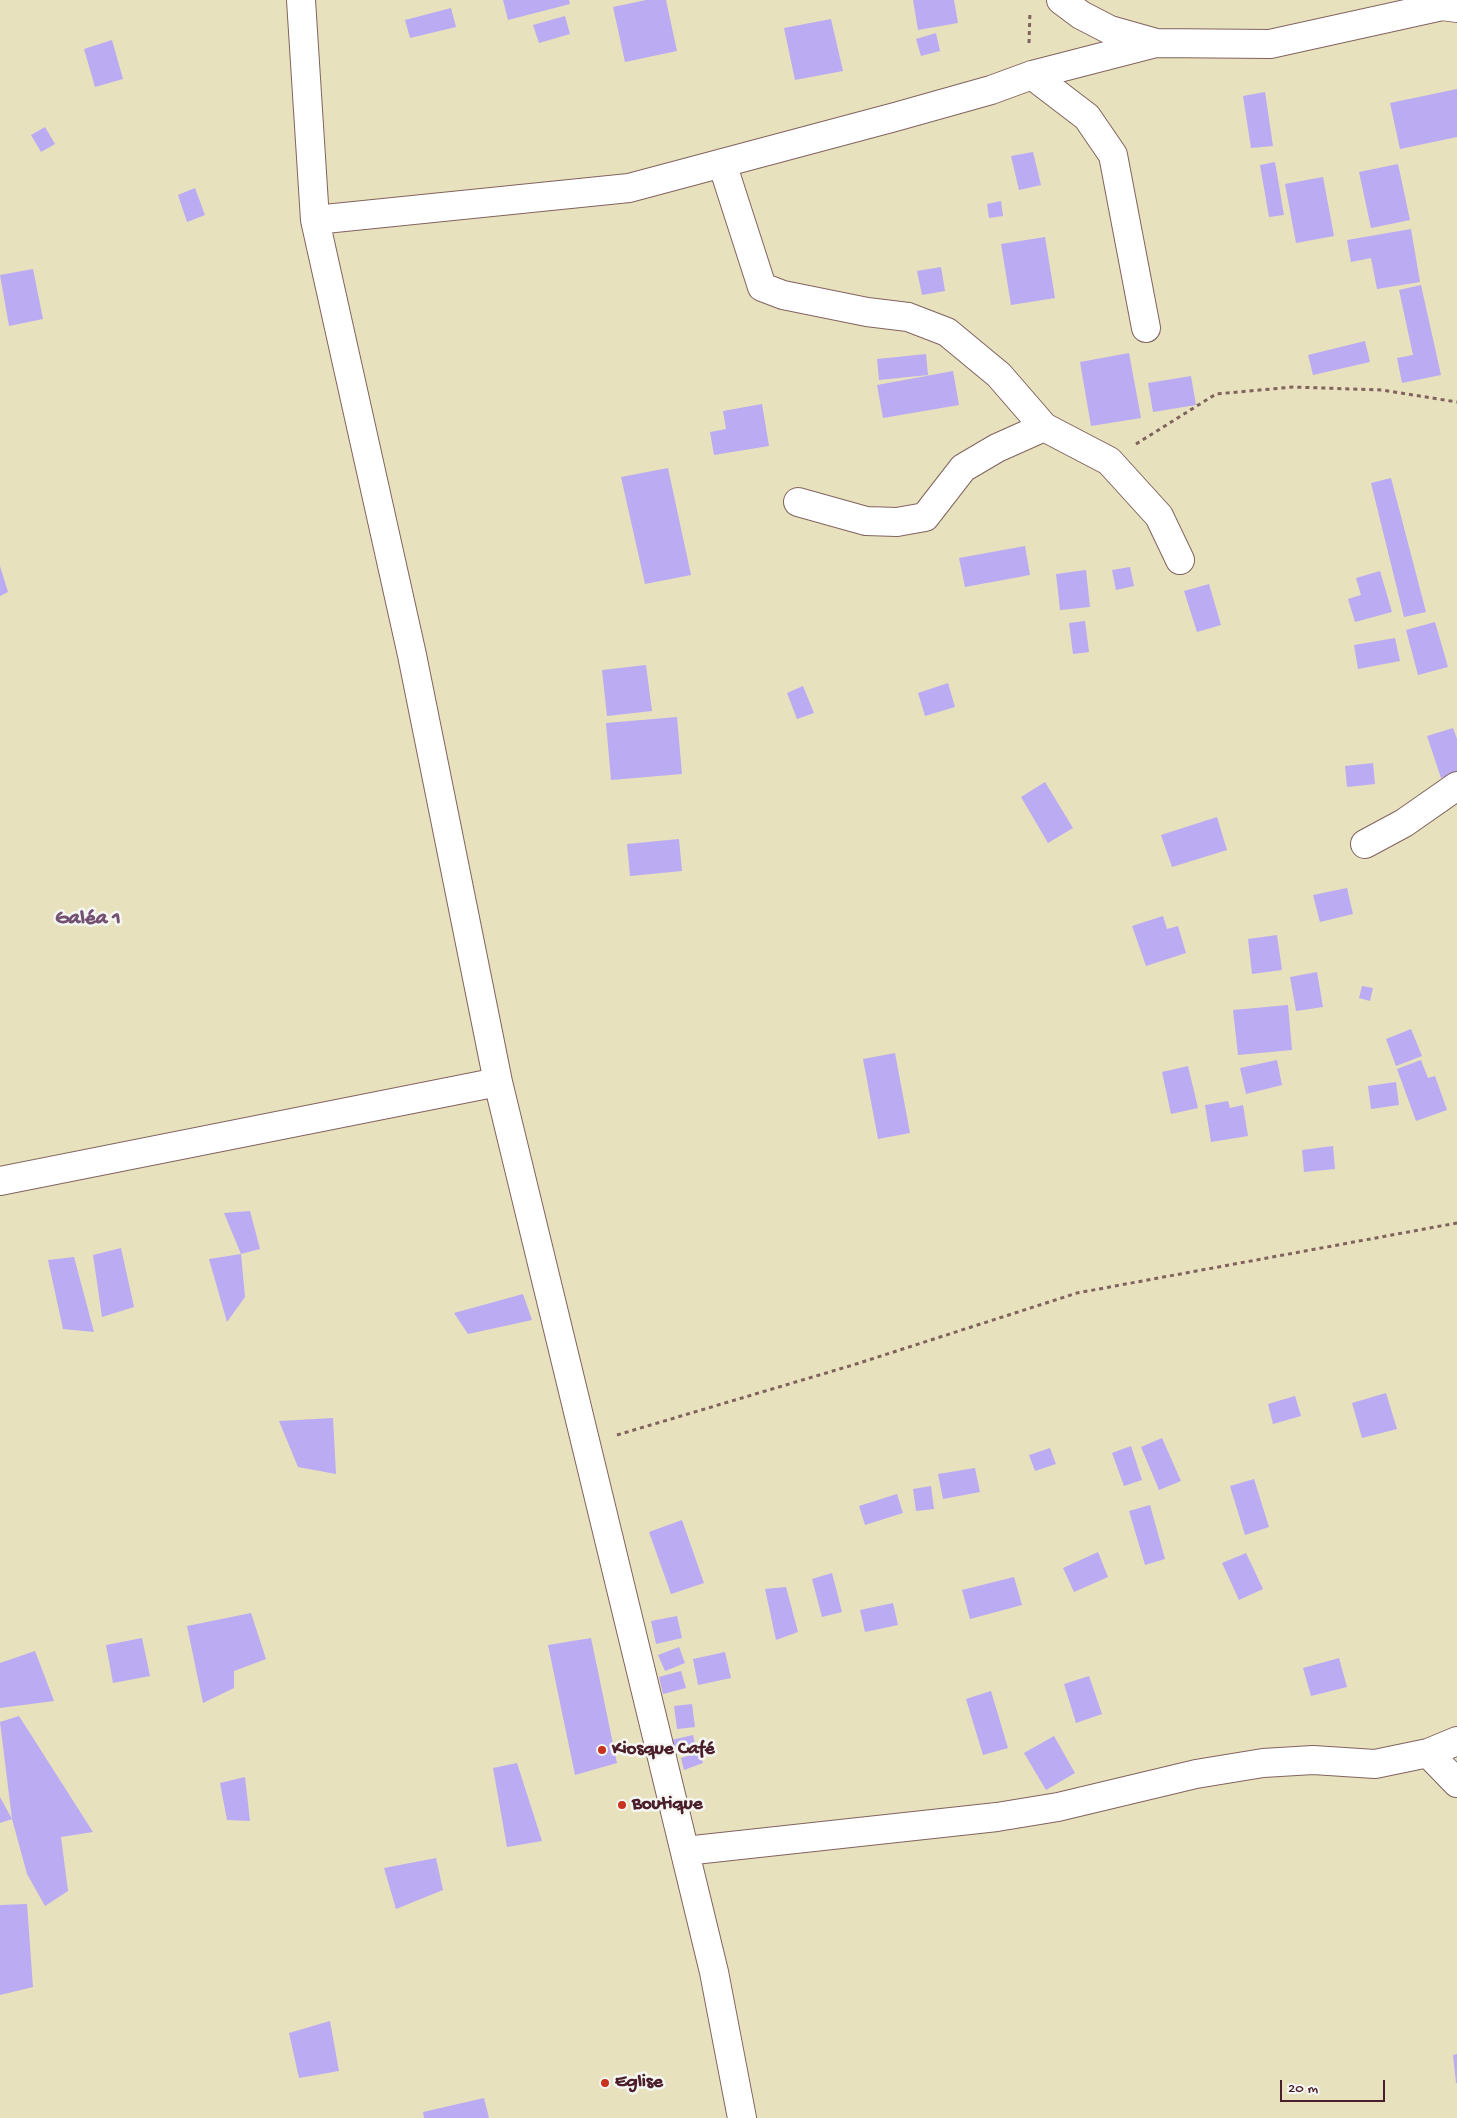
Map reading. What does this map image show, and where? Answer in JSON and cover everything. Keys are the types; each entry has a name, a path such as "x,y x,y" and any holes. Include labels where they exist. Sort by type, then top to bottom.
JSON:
{"street":[{"path":"301,0 315,220 412,655 498,1082 714,1972 742,2118"},
{"path":"1061,0 1080,16 1110,30 1156,43"},
{"path":"315,220 629,188 991,90 1032,75 1156,43 1270,44 1442,6 1457,8"},
{"path":"1032,75 1087,117 1113,155 1146,328"},
{"path":"722,163 762,287 792,297 867,312 908,317 947,332 998,375 1044,427 1109,462 1159,516 1180,560"},
{"path":"798,502 866,521 897,522 925,517 963,468 997,448 1044,427"},
{"path":"1365,844 1404,823 1457,786"},
{"path":"0,1181 498,1082"},
{"path":"685,1851 1014,1814 1058,1807 1196,1774 1263,1763 1313,1760 1375,1764 1428,1753 1457,1741"},
{"path":"1428,1753 1457,1783"}],"path":[{"path":"1030,10 1028,54 1032,75"},
{"path":"1109,462 1216,394 1293,388 1382,390 1457,402"},
{"path":"586,1445 853,1365 1076,1293 1457,1224"}],"building":[{"path":"503,0 569,0 570,4 508,20"},
{"path":"646,0 666,0 677,51 625,62 613,7"},
{"path":"913,0 954,0 958,23 918,30"},
{"path":"451,8 456,27 410,38 405,20"},
{"path":"565,16 570,34 539,43 533,25"},
{"path":"831,19 843,71 795,80 784,28"},
{"path":"936,33 940,51 921,56 916,39"},
{"path":"112,40 123,79 95,87 84,49"},
{"path":"1457,89 1457,137 1400,149 1390,103"},
{"path":"1265,92 1273,146 1251,148 1243,96"},
{"path":"45,127 55,144 41,152 31,135"},
{"path":"1033,152 1041,185 1019,190 1011,156"},
{"path":"1275,162 1284,215 1269,217 1260,165"},
{"path":"1398,164 1410,220 1371,228 1359,172"},
{"path":"1323,177 1334,236 1296,243 1285,184"},
{"path":"195,188 205,215 187,222 178,195"},
{"path":"1001,201 1003,216 989,218 987,204"},
{"path":"1411,229 1420,282 1377,289 1371,258 1351,262 1347,240"},
{"path":"1045,237 1055,298 1011,305 1001,244"},
{"path":"941,267 945,291 922,295 917,271"},
{"path":"33,269 43,319 9,326 0,275"},
{"path":"1421,285 1441,375 1402,383 1397,358 1413,355 1399,290"},
{"path":"1365,341 1370,362 1313,375 1308,355"},
{"path":"1129,353 1141,418 1091,426 1080,362"},
{"path":"926,354 928,375 879,380 877,359"},
{"path":"953,371 959,405 883,418 877,385"},
{"path":"1191,376 1196,405 1153,412 1148,383"},
{"path":"762,404 769,446 714,455 710,432 726,429 723,411"},
{"path":"668,468 691,575 645,584 621,477"},
{"path":"1391,478 1426,612 1404,617 1371,483"},
{"path":"1025,546 1030,575 965,587 959,558"},
{"path":"0,566 8,592 0,596"},
{"path":"1130,567 1134,586 1116,590 1112,570"},
{"path":"1086,570 1090,607 1060,610 1056,574"},
{"path":"1380,571 1392,612 1355,622 1348,599 1361,595 1356,578"},
{"path":"1209,584 1221,625 1197,632 1184,591"},
{"path":"1085,621 1089,652 1073,654 1069,623"},
{"path":"1435,622 1448,667 1418,675 1406,630"},
{"path":"1395,638 1400,661 1358,669 1354,645"},
{"path":"646,665 652,711 607,716 602,670"},
{"path":"948,683 955,707 925,716 918,693"},
{"path":"803,686 814,713 797,719 787,693"},
{"path":"677,717 682,774 611,780 606,723"},
{"path":"1453,728 1457,739 1457,773 1441,778 1427,736"},
{"path":"1373,763 1375,784 1347,787 1345,766"},
{"path":"1045,782 1073,828 1048,843 1021,797"},
{"path":"1217,817 1227,850 1172,867 1161,835"},
{"path":"679,839 682,871 630,876 627,844"},
{"path":"1347,888 1353,914 1320,922 1313,895"},
{"path":"1163,916 1167,929 1178,926 1186,953 1146,966 1132,926"},
{"path":"1277,935 1282,970 1252,974 1248,939"},
{"path":"1317,972 1323,1007 1296,1011 1290,977"},
{"path":"1362,986 1373,988 1370,1001 1359,998"},
{"path":"1288,1005 1292,1050 1238,1055 1233,1010"},
{"path":"1411,1029 1422,1056 1396,1066 1386,1039"},
{"path":"895,1053 910,1133 878,1139 863,1059"},
{"path":"1277,1060 1282,1085 1246,1094 1240,1068"},
{"path":"1421,1060 1428,1078 1435,1076 1447,1110 1416,1121 1397,1069"},
{"path":"1188,1066 1198,1108 1171,1114 1162,1072"},
{"path":"1396,1082 1399,1105 1371,1109 1368,1086"},
{"path":"1228,1101 1230,1108 1243,1105 1248,1136 1211,1142 1205,1105"},
{"path":"1333,1146 1335,1169 1304,1172 1302,1150"},
{"path":"250,1211 260,1249 241,1254 224,1213"},
{"path":"121,1248 134,1307 102,1317 93,1255"},
{"path":"241,1254 245,1297 227,1322 209,1259"},
{"path":"74,1257 94,1332 63,1329 48,1260"},
{"path":"523,1294 532,1320 468,1334 454,1313"},
{"path":"1386,1393 1397,1429 1362,1438 1352,1403"},
{"path":"1295,1396 1301,1416 1273,1424 1268,1404"},
{"path":"333,1418 336,1474 298,1467 279,1421"},
{"path":"1162,1438 1181,1481 1159,1490 1141,1447"},
{"path":"1131,1446 1142,1480 1124,1486 1112,1453"},
{"path":"1050,1448 1056,1464 1035,1471 1029,1455"},
{"path":"975,1468 980,1492 943,1499 938,1474"},
{"path":"1254,1479 1269,1527 1245,1535 1230,1486"},
{"path":"931,1486 934,1509 916,1511 913,1489"},
{"path":"897,1494 903,1513 865,1525 859,1506"},
{"path":"1150,1505 1165,1559 1145,1565 1129,1511"},
{"path":"682,1520 704,1583 671,1594 649,1532"},
{"path":"1098,1552 1108,1577 1074,1592 1063,1568"},
{"path":"1246,1553 1263,1589 1239,1600 1222,1563"},
{"path":"832,1573 842,1612 822,1617 812,1579"},
{"path":"1014,1577 1022,1605 970,1619 962,1590"},
{"path":"786,1587 798,1632 776,1640 765,1589"},
{"path":"893,1603 898,1625 865,1632 860,1610"},
{"path":"251,1613 266,1659 234,1671 234,1688 203,1703 187,1626"},
{"path":"677,1616 682,1638 656,1644 651,1621"},
{"path":"142,1638 150,1676 113,1683 106,1645"},
{"path":"591,1638 617,1763 575,1775 548,1645"},
{"path":"679,1647 685,1663 665,1671 658,1655"},
{"path":"35,1651 54,1701 0,1708 0,1663"},
{"path":"725,1652 731,1678 698,1685 693,1659"},
{"path":"1339,1658 1347,1687 1311,1696 1303,1668"},
{"path":"681,1671 686,1688 663,1694 659,1677"},
{"path":"1089,1676 1102,1714 1076,1723 1064,1684"},
{"path":"991,1691 1008,1748 983,1755 966,1699"},
{"path":"692,1704 695,1727 677,1729 674,1706"},
{"path":"19,1716 93,1832 61,1837 68,1891 45,1906 27,1874 12,1819 0,1722"},
{"path":"693,1735 695,1744 673,1749 671,1740"},
{"path":"1054,1736 1075,1773 1046,1790 1024,1753"},
{"path":"700,1752 703,1763 684,1770 681,1758"},
{"path":"517,1763 542,1841 507,1847 493,1768"},
{"path":"245,1777 250,1821 227,1820 220,1783"},
{"path":"0,1797 12,1819 0,1823"},
{"path":"436,1858 443,1890 396,1909 384,1868"},
{"path":"27,1904 33,1987 0,1995 0,1905"},
{"path":"330,2021 339,2071 299,2078 289,2033"},
{"path":"1457,2054 1457,2083 1456,2083 1453,2055"},
{"path":"484,2098 489,2118 424,2118 423,2112"}],"place":[{"name":"Kiosque Café","path":"602,1750"},
{"name":"Boutique","path":"622,1805"},
{"name":"Eglise","path":"605,2083"}],"district":[{"name":"Galéa 1","path":"88,920"}]}
